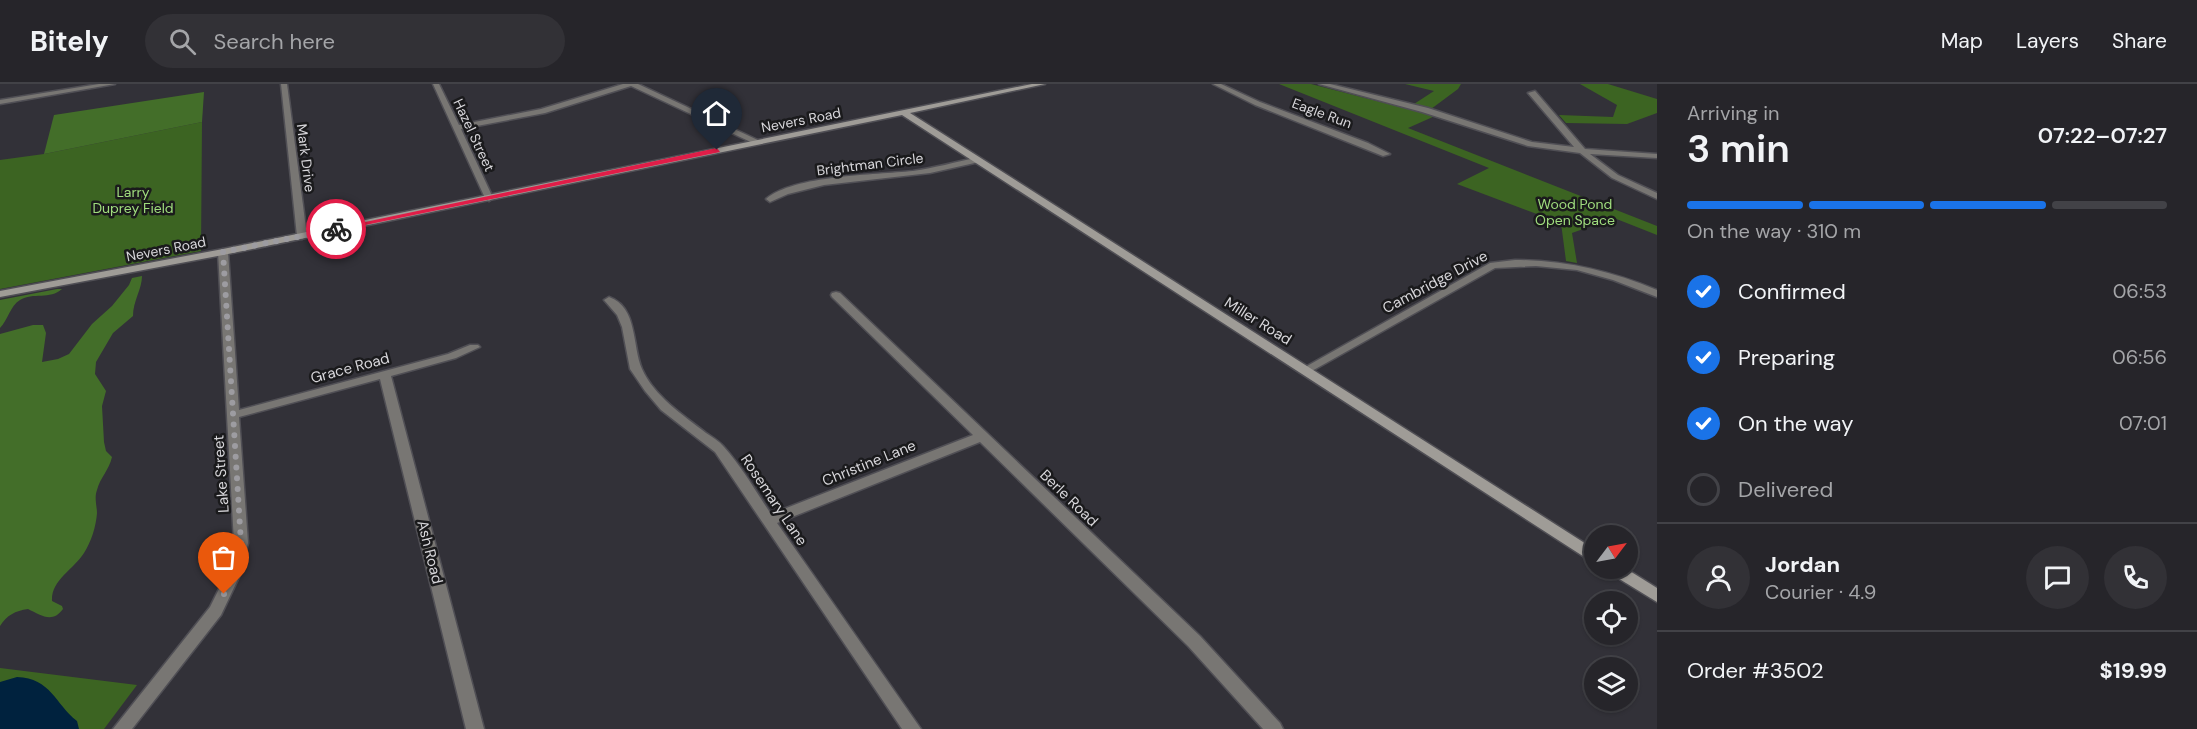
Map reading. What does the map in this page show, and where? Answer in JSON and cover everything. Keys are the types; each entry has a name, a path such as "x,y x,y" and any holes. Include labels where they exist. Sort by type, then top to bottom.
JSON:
{"street":[{"path":"0,102 112,84"},
{"name":"Mark Drive","path":"284,84 302,236"},
{"name":"Hazel Street","path":"436,84 489,198"},
{"path":"455,128 542,111 631,84 758,142"},
{"name":"Nevers Road","path":"0,294 223,252 1042,84"},
{"name":"Eagle Run","path":"1215,84 1248,101 1308,121 1386,154"},
{"path":"1322,84 1425,110 1511,139 1584,151 1657,156"},
{"path":"1532,93 1602,168 1625,182 1657,196"},
{"name":"Miller Road","path":"904,113 1584,550"},
{"name":"Brightman Circle","path":"770,199 782,191 811,185 931,171 976,159"},
{"name":"Lake Street","path":"122,729 216,611 232,577 241,543 223,252"},
{"name":"Cambridge Drive","path":"1306,370 1493,265 1522,261 1560,263 1630,282 1657,294"},
{"name":"Berle Road","path":"836,295 1194,641 1274,729"},
{"name":"Rosemary Lane","path":"609,300 622,314 636,369 649,388 664,407 719,449 912,729"},
{"name":"Grace Road","path":"233,415 385,375 452,356 474,347"},
{"name":"Ash Road","path":"385,375 475,729"},
{"name":"Christine Lane","path":"768,521 982,436"},
{"path":"1630,579 1657,596"}],"green space":[{"name":"Wood Pond Open Space","path":"1279,84 1311,84 1435,116 1408,128 1657,226 1657,235 1614,218 1572,233 1577,263 1566,261 1561,223 1457,184 1489,168"},
{"path":"1405,84 1461,84 1458,89 1431,109 1414,104 1434,91"},
{"path":"1580,84 1608,84 1657,99 1657,113 1627,124 1566,123 1559,115 1613,117 1617,105"},
{"path":"204,92 202,122 44,154 54,115"},
{"name":"Larry Duprey Field","path":"202,122 201,251 0,289 0,160 44,154"},
{"path":"142,276 133,316 113,333 96,362 95,374 106,391 102,406 104,442 106,451 112,457 96,493 97,513 89,544 55,587 52,601 62,606 63,609 59,614 51,617 42,616 28,609 19,611 9,616 0,626 0,334 33,325 43,325 46,333 42,362 58,359 69,354 92,324 112,306 132,278"},
{"path":"62,289 52,294 30,296 20,300 0,328 0,300"},
{"path":"0,668 137,685 104,729 0,729"}],"water":[{"path":"17,677 28,678 45,687 77,721 79,729 0,729 0,682"}],"way so far":[{"path":"224,594 232,577 241,543 223,252 336,229"}],"route":[{"path":"336,229 717,150"}]}
